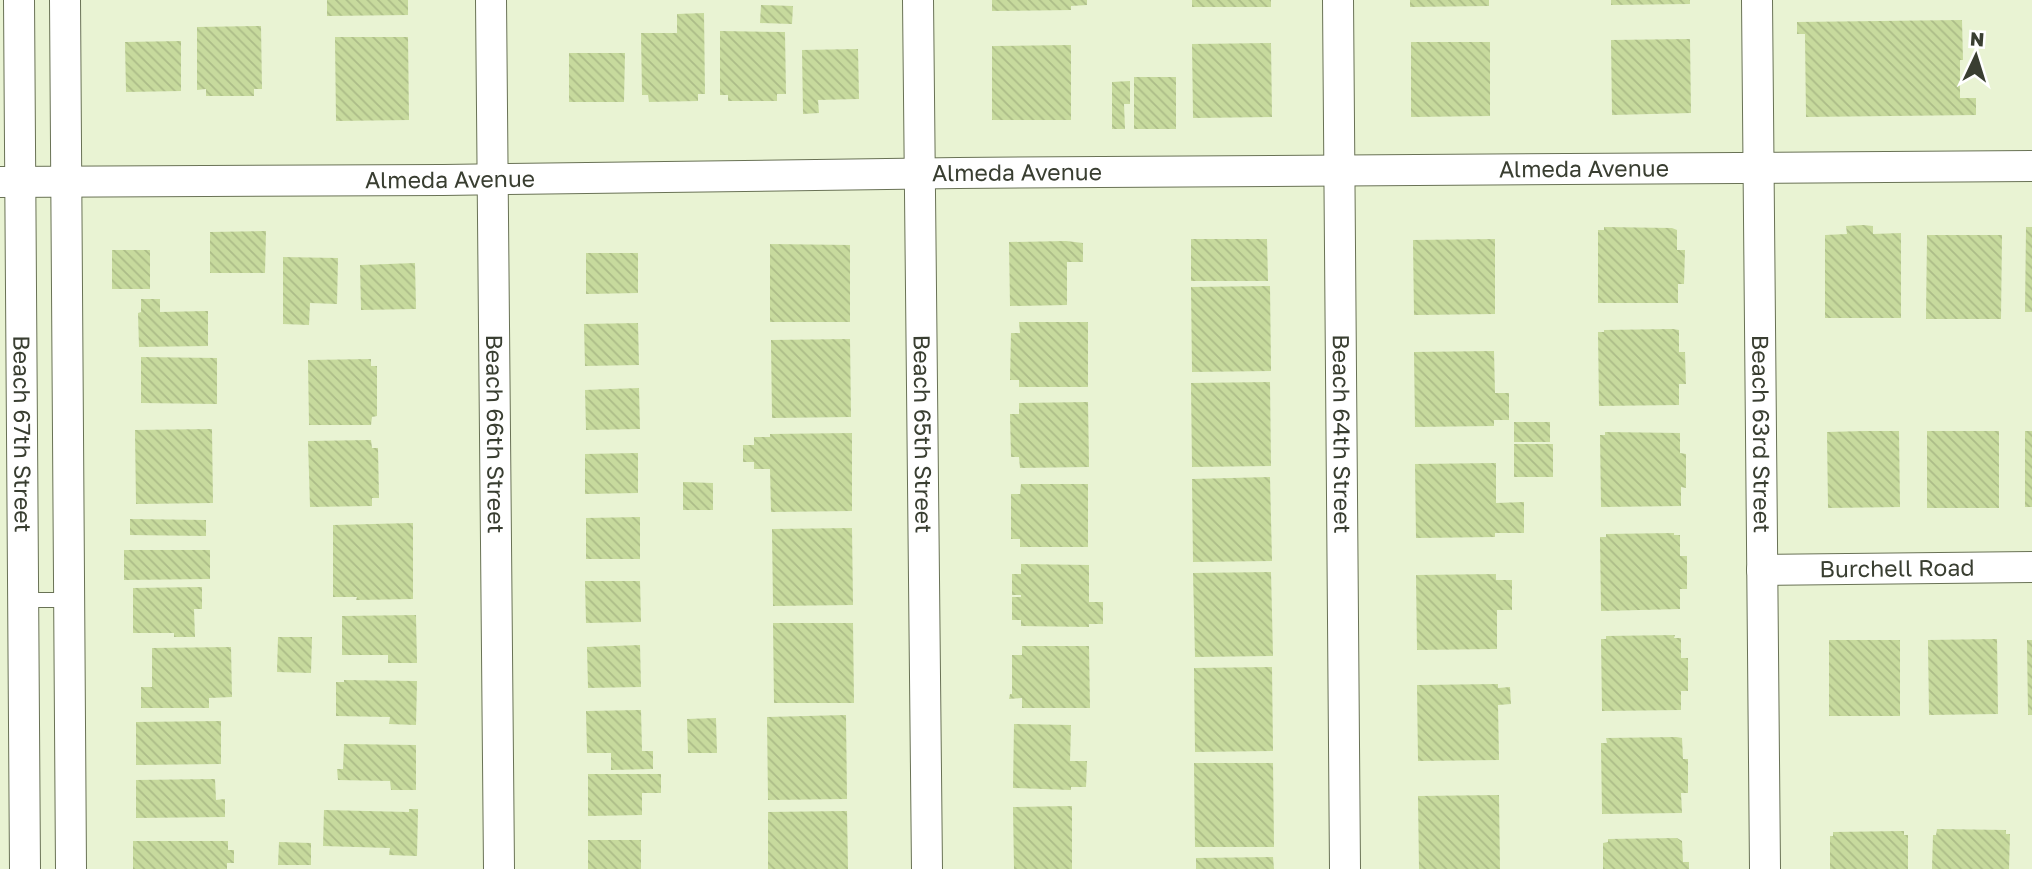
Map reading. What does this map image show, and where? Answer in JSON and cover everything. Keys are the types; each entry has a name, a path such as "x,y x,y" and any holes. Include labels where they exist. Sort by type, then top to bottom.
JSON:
{"street":[{"name":"Beach 67th Street","path":"19,0 10,182 23,600 25,869"},
{"name":"Beach 67th Street","path":"65,0 71,869"},
{"name":"Beach 66th Street","path":"491,0 499,869"},
{"name":"Beach 65th Street","path":"918,0 927,869"},
{"name":"Beach 64th Street","path":"1338,0 1345,869"},
{"name":"Beach 63rd Street","path":"1757,0 1765,869"},
{"name":"Almeda Avenue","path":"10,182 2032,166"},
{"name":"Burchell Road","path":"1762,570 2032,567"}],"lane":[{"path":"23,600 69,600"}],"building":[{"path":"327,0 408,0 408,15 327,16"},
{"path":"992,0 1087,0 1087,5 1071,6 1071,10 992,11"},
{"path":"1192,0 1271,0 1271,7 1192,7"},
{"path":"1410,0 1489,0 1489,6 1410,7"},
{"path":"1611,0 1690,0 1690,4 1611,5"},
{"path":"761,5 793,6 792,24 760,23"},
{"path":"704,13 705,94 698,94 698,101 649,102 648,95 642,95 641,33 677,33 677,14"},
{"path":"1962,20 1960,98 1976,98 1976,115 1806,117 1805,34 1797,34 1797,22"},
{"path":"261,26 262,89 254,89 254,96 206,96 206,89 197,90 197,27"},
{"path":"720,31 785,32 786,94 777,94 777,101 728,101 728,95 720,95"},
{"path":"335,37 408,37 409,120 336,121"},
{"path":"1690,39 1691,113 1612,115 1611,40"},
{"path":"181,41 181,91 126,92 125,42"},
{"path":"1411,42 1490,42 1490,116 1411,117"},
{"path":"1271,43 1272,117 1193,118 1192,44"},
{"path":"1071,45 1071,120 992,120 992,46"},
{"path":"858,49 859,99 818,100 819,113 803,114 802,50"},
{"path":"569,53 625,53 624,102 569,102"},
{"path":"1134,77 1176,77 1176,129 1134,129"},
{"path":"1130,81 1130,104 1124,104 1125,129 1112,129 1112,82"},
{"path":"1846,226 1873,226 1873,234 1901,233 1901,318 1825,318 1825,235 1847,234"},
{"path":"1604,227 1677,230 1677,250 1685,250 1684,284 1678,284 1678,303 1598,303 1598,230 1604,230"},
{"path":"2026,227 2032,227 2032,312 2025,312"},
{"path":"266,231 265,273 210,273 210,232"},
{"path":"1927,235 2002,235 2001,319 1926,319"},
{"path":"1191,239 1267,239 1268,281 1191,281"},
{"path":"1495,239 1495,314 1414,315 1413,240"},
{"path":"1009,242 1083,243 1083,262 1067,262 1067,305 1010,306"},
{"path":"770,244 850,245 850,322 770,322"},
{"path":"112,250 150,250 150,289 112,289"},
{"path":"586,253 638,253 638,293 586,294"},
{"path":"283,257 338,258 337,304 310,303 309,325 283,324"},
{"path":"415,263 416,309 361,310 360,265"},
{"path":"1270,286 1271,371 1192,372 1191,287"},
{"path":"141,299 160,299 160,312 208,311 208,346 139,347 138,313 141,312"},
{"path":"1019,322 1088,322 1088,387 1019,387 1019,380 1010,380 1011,333 1020,333"},
{"path":"638,323 639,365 585,366 584,324"},
{"path":"1679,330 1679,352 1685,352 1686,384 1679,384 1679,405 1599,406 1598,332"},
{"path":"850,339 851,417 772,418 771,340"},
{"path":"1494,351 1495,393 1509,393 1509,420 1494,420 1494,426 1415,427 1414,352"},
{"path":"141,357 217,358 217,404 141,403"},
{"path":"371,359 371,366 377,366 377,416 372,417 371,425 309,425 308,360"},
{"path":"1270,382 1271,466 1192,467 1191,383"},
{"path":"639,388 640,429 586,430 585,390"},
{"path":"1088,402 1089,467 1020,468 1019,457 1011,457 1010,414 1019,414 1019,403"},
{"path":"1514,422 1550,422 1550,442 1514,442"},
{"path":"212,429 213,503 136,504 135,430"},
{"path":"1899,431 1900,507 1828,508 1827,432"},
{"path":"1927,431 1999,431 1999,508 1927,508"},
{"path":"2025,431 2032,431 2032,507 2025,507"},
{"path":"1605,432 1680,433 1680,453 1686,454 1686,488 1681,487 1681,506 1601,507 1600,435 1605,435"},
{"path":"852,433 852,511 771,512 770,469 754,469 754,462 743,462 743,445 754,445 754,437 770,437 770,434"},
{"path":"371,440 372,448 378,448 379,498 372,498 372,506 310,507 308,441"},
{"path":"1514,444 1553,444 1553,477 1514,477"},
{"path":"638,453 638,493 585,494 585,454"},
{"path":"1496,463 1496,503 1524,502 1524,533 1495,533 1495,537 1416,538 1415,464"},
{"path":"1270,477 1272,561 1193,562 1192,479"},
{"path":"683,482 713,483 713,510 683,510"},
{"path":"1021,484 1088,484 1088,547 1020,547 1020,539 1011,539 1011,494 1020,494"},
{"path":"640,517 640,559 586,559 586,518"},
{"path":"130,519 206,520 206,536 130,535"},
{"path":"413,523 413,599 356,600 357,597 333,597 333,525"},
{"path":"852,528 853,605 773,606 772,529"},
{"path":"1606,534 1680,535 1680,556 1687,556 1687,589 1680,589 1680,609 1601,611 1600,537 1606,537"},
{"path":"124,550 210,550 210,579 124,580"},
{"path":"1021,564 1089,565 1089,602 1103,602 1103,624 1089,624 1089,627 1021,626 1021,620 1012,620 1012,597 1021,595 1012,595 1012,574 1021,574"},
{"path":"1271,572 1273,656 1195,657 1193,573"},
{"path":"1496,574 1496,580 1512,580 1512,610 1497,610 1497,649 1417,650 1416,575"},
{"path":"585,581 640,581 641,622 586,623"},
{"path":"202,587 202,609 194,609 195,637 174,637 174,633 133,633 133,588"},
{"path":"416,615 417,663 388,663 388,655 342,655 342,616"},
{"path":"773,623 853,623 854,703 774,703"},
{"path":"1675,635 1674,638 1681,638 1681,658 1688,658 1688,691 1681,691 1681,710 1602,711 1601,639 1606,639 1606,636"},
{"path":"278,637 312,637 311,673 277,672"},
{"path":"1997,639 1998,714 1929,715 1928,640"},
{"path":"1829,640 1900,640 1900,716 1829,716"},
{"path":"2027,640 2032,640 2032,715 2028,715"},
{"path":"640,645 641,687 588,688 587,647"},
{"path":"1022,646 1089,646 1090,708 1022,708 1022,698 1009,699 1012,694 1012,655 1022,655"},
{"path":"231,647 232,697 209,698 209,708 141,708 141,687 152,687 152,648"},
{"path":"1272,667 1273,751 1195,752 1194,668"},
{"path":"417,681 416,725 389,724 390,717 336,716 336,682"},
{"path":"1498,684 1498,688 1510,687 1511,704 1498,705 1499,760 1418,761 1417,685"},
{"path":"641,710 642,751 653,751 653,769 611,770 611,753 587,753 586,711"},
{"path":"846,715 847,799 768,800 767,717"},
{"path":"716,718 717,753 688,753 687,719"},
{"path":"221,721 221,764 136,765 136,722"},
{"path":"1014,724 1071,725 1070,761 1087,761 1086,787 1071,787 1071,790 1013,788"},
{"path":"1606,738 1682,738 1683,759 1688,759 1688,793 1681,793 1682,813 1602,814 1601,743 1607,743"},
{"path":"344,744 416,745 416,790 391,790 390,781 338,780 337,769 343,769"},
{"path":"1194,763 1273,763 1274,847 1195,847"},
{"path":"588,774 661,774 661,793 642,793 642,815 588,816"},
{"path":"215,779 216,800 225,799 225,817 136,818 136,780"},
{"path":"1499,795 1500,869 1419,869 1418,796"},
{"path":"1072,806 1072,869 1014,869 1013,807"},
{"path":"409,809 418,809 417,856 389,855 390,848 323,846 324,810 409,812"},
{"path":"847,811 848,869 768,869 768,812"},
{"path":"1937,829 2006,830 2006,834 2010,834 2009,869 1932,869 1933,835 1936,835"},
{"path":"1904,831 1904,835 1908,835 1908,869 1830,869 1830,836 1833,836 1833,832"},
{"path":"1677,838 1682,841 1683,862 1689,862 1689,869 1603,869 1603,843 1608,842 1608,839"},
{"path":"588,840 641,840 641,869 588,869"},
{"path":"133,841 228,841 228,850 234,850 234,863 227,863 227,869 133,869"},
{"path":"279,842 311,843 311,865 278,865"},
{"path":"1273,857 1274,869 1196,869 1196,858"}]}
